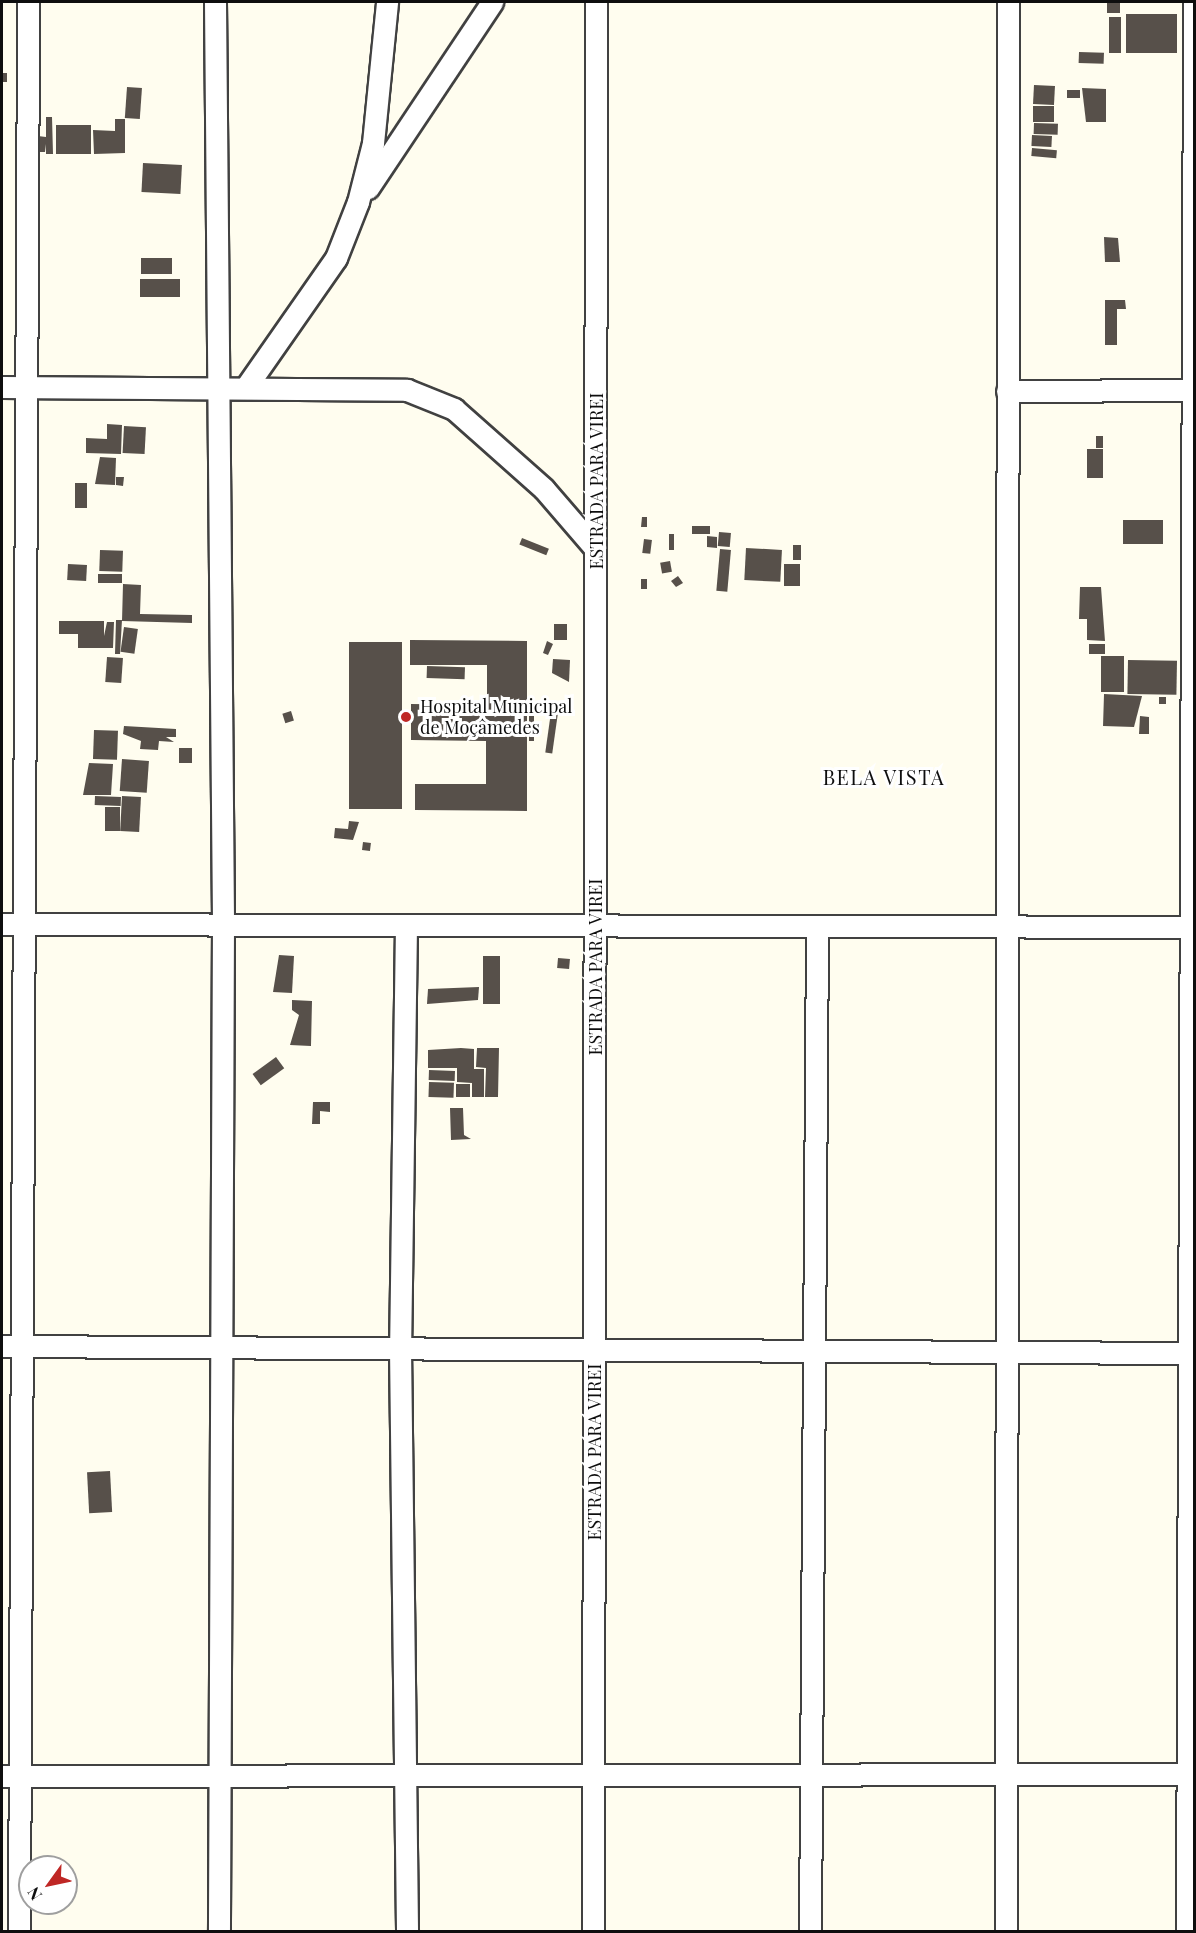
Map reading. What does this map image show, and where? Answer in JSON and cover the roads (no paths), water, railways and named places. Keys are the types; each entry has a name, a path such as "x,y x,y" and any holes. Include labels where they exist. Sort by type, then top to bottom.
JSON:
{"street":[{"path":"19,1932 11,1776 24,1346 25,387 28,2"},
{"path":"214,2 216,387 224,924 220,1348 219,1932"},
{"path":"246,387 336,258 358,202 373,143 387,2"},
{"path":"358,202 492,2"},
{"name":"ESTRADA PARA VIREI","path":"593,1932 596,2"},
{"path":"1006,1932 1008,2"},
{"path":"1187,1932 1191,1774 1194,2"},
{"path":"2,387 246,387 407,390 454,409 544,489 596,548"},
{"path":"1007,391 1193,390"},
{"path":"2,924 1192,927"},
{"path":"406,925 400,1348 408,1775 407,1932"},
{"path":"810,1932 817,926"},
{"path":"2,1346 1192,1353"},
{"path":"11,1776 1191,1774"}],"place":[{"name":"Hospital Municipal de Moçâmedes","path":"406,717"}],"district":[{"name":"BELA VISTA","path":"884,776"}]}
